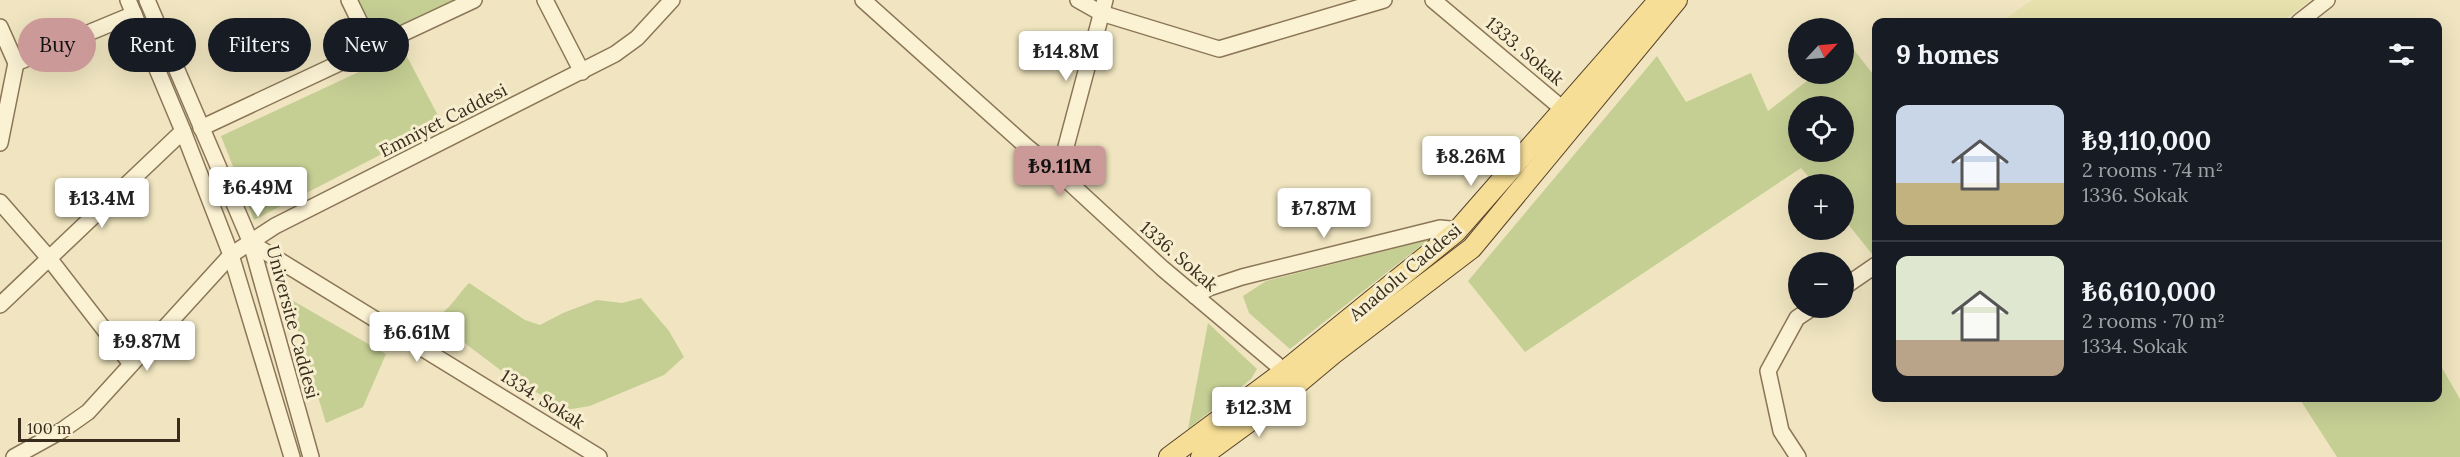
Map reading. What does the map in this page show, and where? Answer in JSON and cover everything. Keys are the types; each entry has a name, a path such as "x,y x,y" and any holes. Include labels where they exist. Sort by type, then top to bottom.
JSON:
{"main road":[{"name":"Anadolu Caddesi","path":"1201,457 1456,232 1659,0"},
{"name":"Anadolu Caddesi","path":"1169,457 1333,354 1472,248 1677,0"}],"street":[{"name":"Universite Caddesi","path":"147,0 251,243 311,457"},
{"path":"349,0 358,18"},
{"path":"409,30 474,0"},
{"path":"545,0 582,72"},
{"name":"Emniyet Caddesi","path":"14,457 77,421 99,400 231,255 275,226 615,54 637,38 672,0"},
{"name":"1336. Sokak","path":"863,0 1195,296 1276,364 1288,381"},
{"path":"1078,0 1219,49 1352,4 1384,0"},
{"name":"1333. Sokak","path":"1433,0 1564,110"},
{"path":"2304,18 2327,0"},
{"name":"Universite Caddesi","path":"131,7 183,131 231,255 292,457"},
{"path":"16,63 131,7"},
{"path":"1059,173 1103,7"},
{"path":"0,143 16,63 2,37"},
{"path":"201,128 323,70"},
{"path":"0,305 183,131"},
{"path":"0,201 48,257 131,364"},
{"path":"1195,296 1209,288 1242,277 1440,228 1456,232"},
{"name":"1334. Sokak","path":"251,243 599,457"},
{"path":"1854,279 1872,268"},
{"path":"1797,318 1768,371 1781,431 1798,457"}],"shaded area":[{"path":"2032,0 2311,0 2286,18 2007,18"}],"green space":[{"path":"356,0 460,0 409,23 409,18 364,18"},
{"path":"1854,50 1872,73 1872,254 1854,232 1854,174 1806,174 1801,168 1788,174 1788,177 1525,352 1468,281 1657,56 1686,102 1751,73 1768,111 1803,84 1854,84"},
{"path":"409,60 442,123 254,220 221,136 359,72 409,72"},
{"path":"1428,240 1290,349 1249,313 1243,296 1266,281"},
{"path":"469,283 525,320 540,325 597,300 622,303 641,298 669,331 684,357 664,375 590,406 566,410 507,375 442,326 438,316 451,305"},
{"path":"288,298 386,354 363,407 326,423"},
{"path":"1208,323 1257,369 1251,379 1188,429"},
{"path":"2442,368 2460,399 2460,457 2337,457 2302,402 2442,402"}]}
